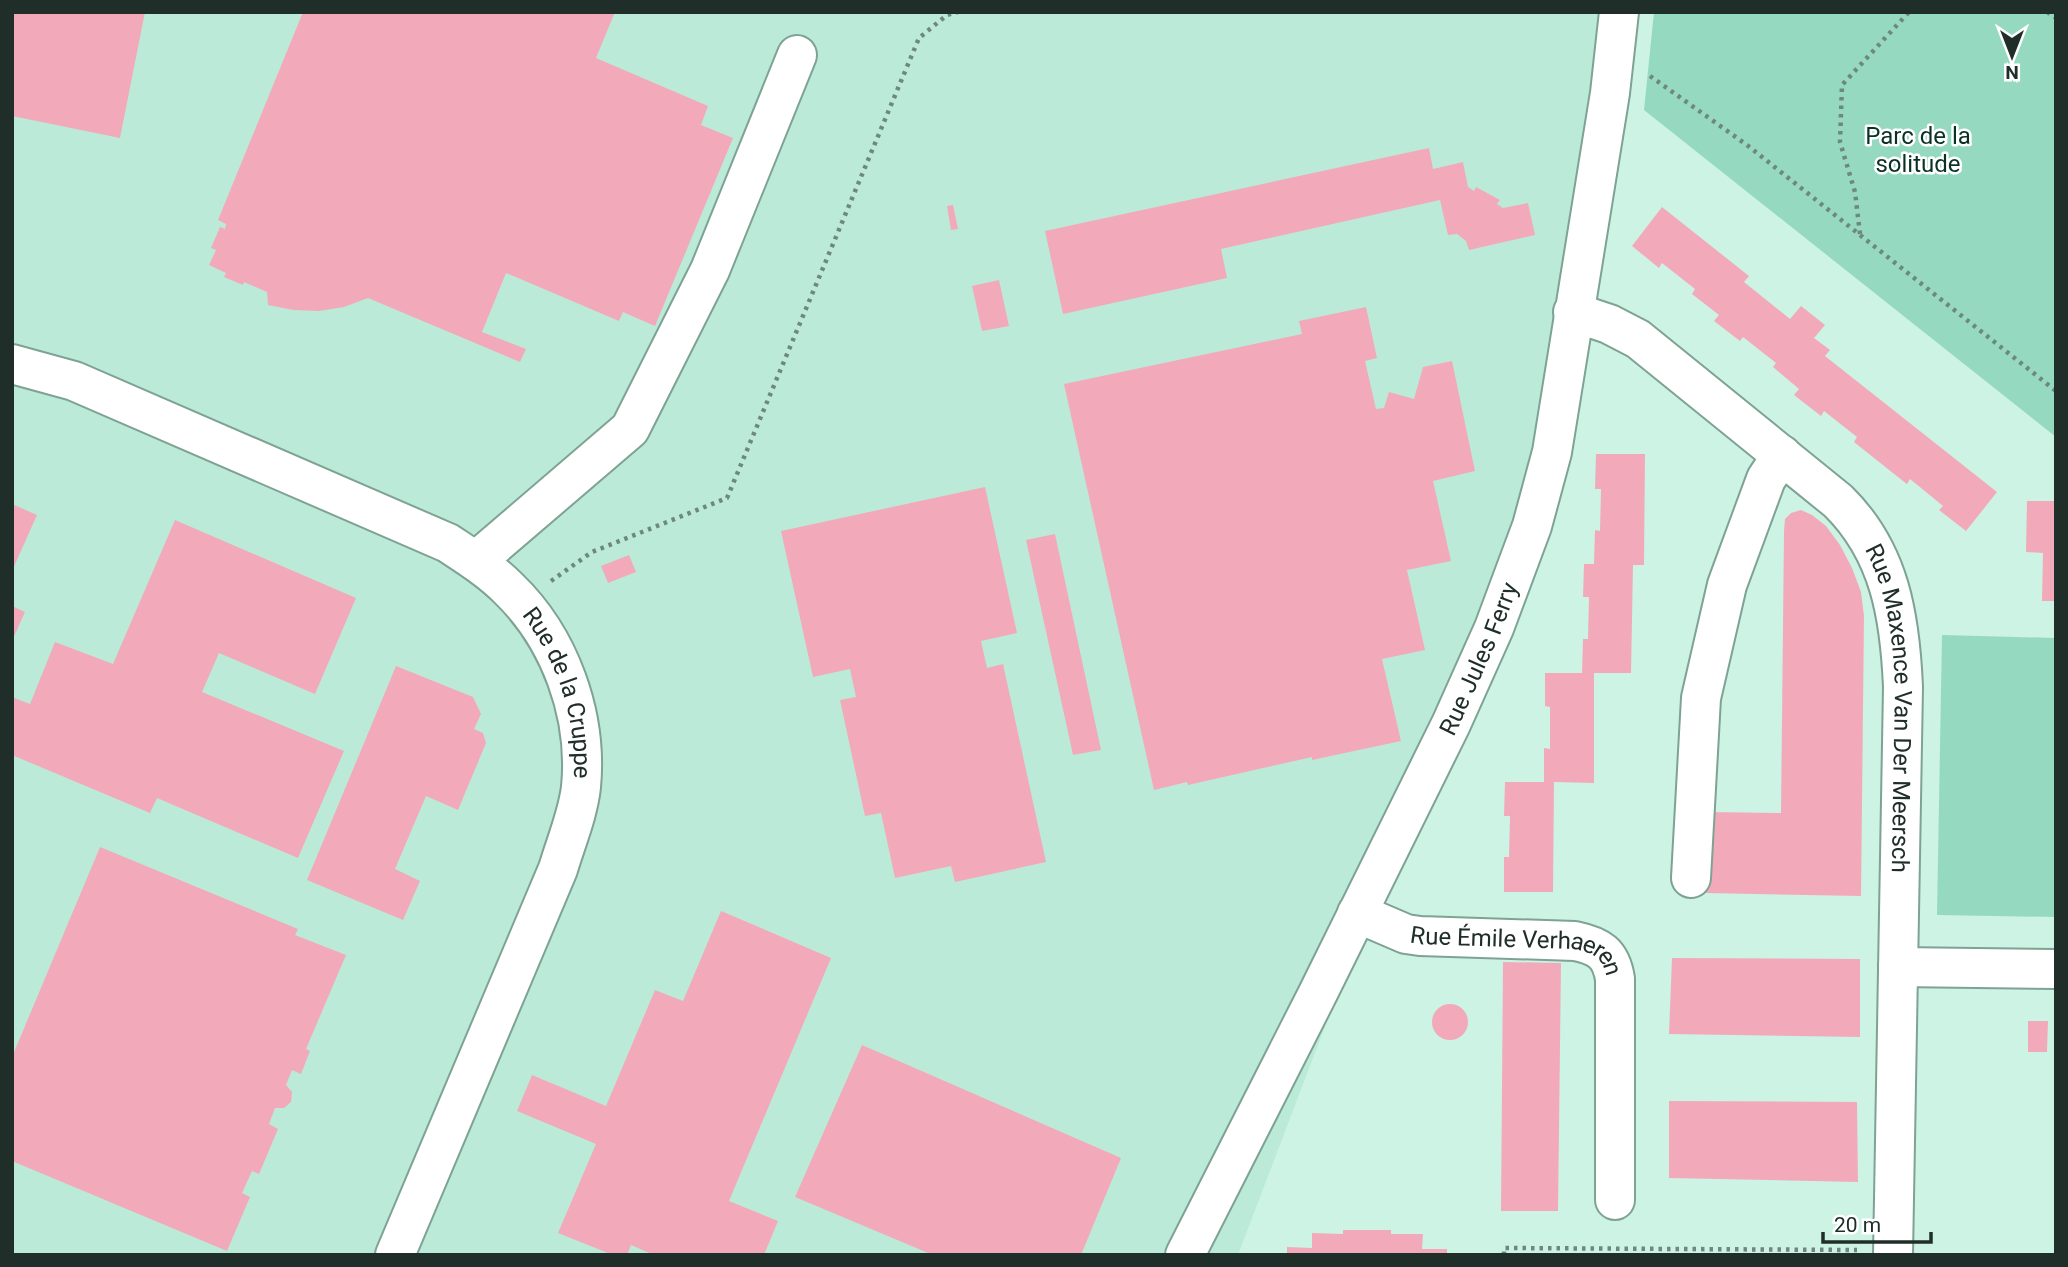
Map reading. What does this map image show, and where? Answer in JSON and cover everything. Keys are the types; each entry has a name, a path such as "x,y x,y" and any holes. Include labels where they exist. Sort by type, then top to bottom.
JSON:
{"street":[{"name":"Rue Jules Ferry","path":"1185,1255 1451,724 1494,628 1522,555 1552,452 1614,61 1619,12"},
{"path":"476,561 630,429 710,270 797,55"},
{"name":"Rue Maxence Van Der Meersch","path":"1573,312 1609,324 1638,339 1839,501 1851,513 1874,547 1888,583 1901,652 1903,687 1893,1252"},
{"name":"Rue de la Cruppe","path":"12,344 74,381"},
{"name":"Rue de la Cruppe","path":"12,363 74,381 448,543 476,561 522,602 550,644 571,690 582,743 580,789 558,869 395,1255"},
{"path":"1691,878 1701,698 1727,585 1766,479 1782,455"},
{"name":"Rue Émile Verhaeren","path":"1357,913 1406,934 1575,941 1589,944 1607,956 1613,964 1615,979 1615,1200"},
{"path":"1898,967 2056,969"}],"path":[{"path":"522,602 592,552 727,498 919,38 947,15 958,12"},
{"path":"1861,236 1855,192 1840,142 1842,85 1909,12"},
{"path":"2047,12 2056,18"},
{"path":"1614,61 1647,74 1747,145 2056,391"},
{"path":"1504,1255 1504,1248 1893,1252"}],"shaded area":[{"path":"12,12 1603,12 1532,526 1355,948 1238,1255 12,1255"}],"green space":[{"name":"Parc de la solitude","path":"1654,12 2056,12 2056,437 1644,110"},
{"path":"1942,635 2056,638 2056,917 1937,915"}],"building":[{"path":"12,12 145,12 120,138 12,116"},
{"path":"303,12 615,12 596,58 708,106 701,125 733,138 655,326 623,312 619,321 506,273 482,332 526,349 520,362 368,298 344,307 319,311 268,305 267,292 224,277 226,273 209,265 216,250 211,248 220,227 225,229 226,224 218,220"},
{"path":"1429,148 1433,169 1463,162 1468,187 1474,191 1476,187 1500,200 1497,204 1503,208 1528,203 1535,235 1469,250 1466,241 1457,234 1448,235 1440,200 1221,249 1227,278 1063,314 1045,231"},
{"path":"953,205 958,229 951,230 947,206"},
{"path":"1662,207 1749,276 1744,282 1790,319 1801,306 1825,325 1814,338 1830,350 1825,356 1997,492 1966,531 1939,510 1943,506 1910,479 1907,484 1854,442 1857,437 1824,411 1821,416 1794,395 1799,389 1773,367 1776,363 1743,337 1740,341 1714,321 1719,315 1692,294 1695,289 1662,263 1659,268 1632,246"},
{"path":"999,280 1009,326 982,331 972,286"},
{"path":"1366,307 1377,358 1365,361 1376,409 1384,408 1389,392 1414,399 1423,367 1452,361 1475,471 1433,481 1451,561 1407,570 1425,650 1382,659 1401,741 1154,790 1064,384 1302,334 1299,321"},
{"path":"1596,454 1645,454 1644,565 1633,565 1631,673 1594,673 1594,783 1554,782 1553,892 1504,892 1504,857 1509,857 1510,816 1504,816 1505,782 1544,782 1544,748 1550,749 1550,707 1545,706 1545,673 1582,673 1583,639 1588,639 1589,597 1583,597 1584,564 1594,564 1595,530 1600,531 1601,489 1595,489"},
{"path":"985,487 1017,633 981,641 987,668 1003,664 1046,862 955,882 951,866 895,878 881,813 865,816 840,700 856,697 850,669 813,677 781,531"},
{"path":"2027,501 2056,501 2056,601 2042,601 2043,553 2026,552"},
{"path":"12,504 37,515 12,571"},
{"path":"1801,510 1826,526 1840,545 1861,592 1864,616 1861,896 1705,893 1706,812 1781,813 1784,531 1785,519 1791,513"},
{"path":"175,520 356,598 315,694 219,653 202,692 344,751 298,858 157,798 150,813 12,755 12,697 30,704 55,642 113,664"},
{"path":"1055,534 1101,750 1073,755 1026,540"},
{"path":"629,555 636,572 608,583 601,566"},
{"path":"12,606 25,612 12,641"},
{"path":"396,666 473,697 481,714 474,729 483,733 486,743 458,810 426,796 395,869 420,881 403,920 307,880"},
{"path":"100,847 298,929 295,935 346,955 306,1049 310,1051 301,1074 292,1070 286,1085 292,1092 291,1102 284,1108 275,1108 269,1124 278,1129 259,1174 252,1171 242,1193 250,1197 227,1251 12,1161 12,1057"},
{"path":"721,911 831,958 729,1201 778,1221 764,1255 654,1255 631,1245 627,1255 613,1255 558,1233 596,1144 517,1111 532,1075 606,1106 655,990 683,1001"},
{"path":"1672,958 1860,959 1860,1037 1669,1034"},
{"path":"1503,962 1561,963 1558,1211 1501,1211"},
{"path":"1450,1004 1462,1010 1468,1022 1462,1034 1450,1040 1438,1034 1432,1022 1438,1010"},
{"path":"2028,1021 2048,1021 2047,1052 2028,1052"},
{"path":"862,1045 1121,1158 1081,1255 933,1255 795,1197"},
{"path":"1669,1101 1857,1102 1858,1182 1669,1178"},
{"path":"1343,1230 1391,1230 1391,1234 1423,1234 1422,1249 1447,1249 1447,1255 1287,1255 1287,1247 1312,1248 1312,1233 1343,1234"}]}
